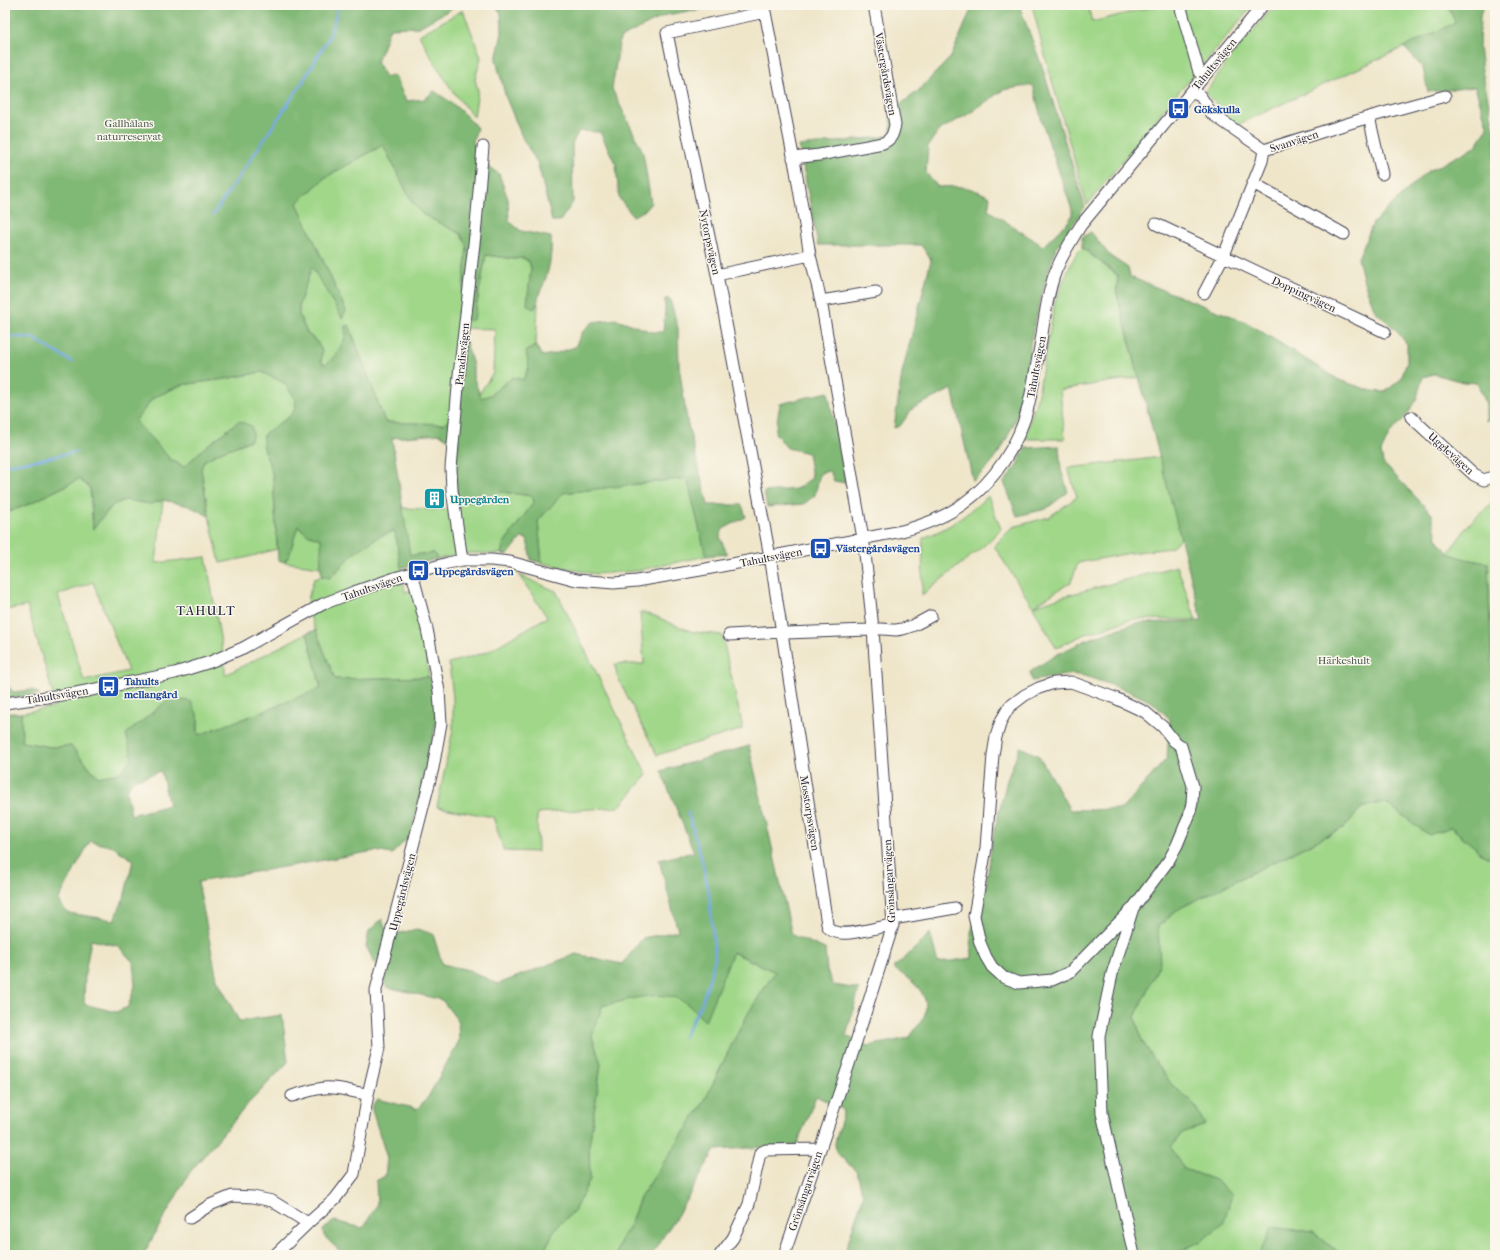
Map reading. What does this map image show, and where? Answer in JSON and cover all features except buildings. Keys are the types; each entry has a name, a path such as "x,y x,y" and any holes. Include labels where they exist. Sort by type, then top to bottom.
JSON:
{"street":[{"name":"Västergårdsvägen","path":"793,158 819,155 883,143 890,140 895,125 874,5"},
{"path":"1180,5 1199,72 1204,77"},
{"name":"Tahultsvägen","path":"5,703 46,698 109,687 175,673 210,662 243,648 324,604 354,592 412,573 462,560 491,560 510,562 576,580 614,583 637,581 769,554 863,540 920,526 938,518 963,504 978,491 991,477 1012,447 1028,408 1048,303 1056,271 1066,248 1081,225 1263,5"},
{"name":"Nytorpsvägen","path":"769,554 717,275 667,33 765,12 793,158"},
{"name":"Svanvägen","path":"1194,90 1201,97 1212,114 1264,150 1369,117 1445,96"},
{"path":"1369,117 1382,174"},
{"name":"Paradisvägen","path":"462,560 452,490 451,468 459,375 475,235 483,147"},
{"path":"1204,293 1224,255 1262,161 1264,150"},
{"path":"793,158 810,255 821,301 863,540"},
{"path":"1253,183 1344,234"},
{"name":"Doppingvägen","path":"1156,224 1385,332"},
{"path":"717,275 810,255"},
{"path":"821,301 876,292"},
{"name":"Ugglevägen","path":"1411,417 1474,475 1484,480 1495,476"},
{"name":"Grönsångarvägen","path":"784,1255 847,1072 893,922 873,629 863,540"},
{"name":"Mosstorpsvägen","path":"769,554 827,924 830,930 838,933 847,933 955,908"},
{"name":"Uppegårdsvägen","path":"275,1255 308,1223 335,1200 354,1174 368,1094 379,1048 376,990 434,768 441,723 439,691 427,629 412,573"},
{"path":"729,635 873,629 898,630 915,625 931,616"},
{"path":"1133,908 1070,972 1052,980 1019,983 1003,977 992,967 980,943 974,916 986,848 993,754 996,737 1001,722 1009,707 1025,695 1039,688 1054,683 1071,682 1115,698 1145,712 1163,727 1174,741 1181,746 1193,786 1192,803 1189,816 1178,845 1169,860 1133,908 1112,974 1099,1036 1102,1113 1134,1255"},
{"path":"292,1096 324,1088 343,1089 355,1093 368,1094"},
{"path":"720,1255 732,1238 749,1204 760,1153 766,1150 820,1149"},
{"path":"190,1218 210,1205 232,1196 253,1197 272,1201 308,1223"}],"green space":[{"name":"Gallhålans naturreservat","path":"8,5 458,5 419,27 390,28 377,62 385,77 395,76 406,101 425,99 434,91 467,117 477,128 473,141 480,161 499,174 508,199 509,221 521,231 551,237 551,255 549,266 536,305 534,309 527,305 531,268 529,261 523,258 514,259 486,255 474,319 469,321 461,314 467,246 461,234 422,214 411,200 383,145 326,177 297,203 346,311 342,318 312,267 299,304 299,315 307,333 317,342 322,351 321,362 326,365 338,352 346,336 345,326 349,325 385,422 444,424 450,419 464,335 473,366 473,376 481,398 490,395 513,377 523,380 529,367 526,351 536,346 542,356 554,354 575,347 583,331 593,322 617,319 652,332 663,332 665,299 670,299 678,328 679,365 687,421 708,505 742,505 746,517 723,529 720,537 727,554 706,556 687,478 563,493 538,521 542,563 531,560 527,539 521,538 508,555 501,554 504,543 534,502 532,496 501,492 491,502 457,500 454,444 440,434 392,438 410,555 434,553 437,559 401,568 395,531 380,536 354,553 330,578 322,576 321,539 307,534 298,526 289,556 284,562 278,560 273,476 263,445 263,437 265,433 289,417 296,408 295,398 284,383 262,372 181,385 153,398 135,421 170,459 184,467 205,447 239,421 251,426 253,432 251,440 218,453 204,461 201,469 209,516 189,506 163,500 151,504 125,500 113,505 93,529 90,488 79,479 29,504 5,513 5,71 8,61 6,10"},
{"path":"495,5 725,5 666,15 620,38 612,89 643,152 651,203 644,211 633,216 619,198 616,165 600,132 579,131 572,144 573,202 560,221 552,221 538,164 523,139 506,98 496,60 502,33 501,13"},
{"path":"973,5 1019,5 1043,69 1085,207 1054,252 1031,339 1025,387 1014,423 1002,448 988,467 973,481 952,389 913,408 900,426 894,428 902,373 931,260 921,245 818,245 799,146 891,136 890,112 917,92 951,57","holes":["1033,85 1042,122 1072,210 1072,216 1068,222 1043,246 988,210 990,197 965,188 938,187 926,173 928,146 938,131 970,113 1003,90"]},
{"path":"1032,5 1088,5 1092,22 1159,5 1253,5 1174,97 1087,205"},
{"path":"1275,5 1448,5 1456,23 1237,125 1205,93 1230,58"},
{"name":"Härkeshult","path":"1448,5 1483,5 1480,16 1479,47 1482,70 1495,133 1495,414 1486,421 1486,403 1477,383 1463,382 1434,374 1423,377 1416,401 1407,415 1389,435 1381,452 1383,463 1432,514 1437,538 1448,553 1465,559 1488,563 1495,766 1495,856 1486,857 1451,827 1429,835 1384,802 1361,808 1345,827 1182,907 1158,926 1160,963 1135,1017 1142,1041 1172,1085 1194,1104 1205,1125 1182,1133 1171,1147 1184,1169 1215,1180 1232,1195 1223,1224 1201,1241 1179,1252 1178,1255 844,1255 863,1196 857,1172 836,1152 835,1143 844,1110 816,1096 797,1145 715,1150 677,1216 653,1252 655,1255 616,1255 622,1237 629,1227 640,1198 704,1102 749,1012 775,972 733,952 705,1021 684,1002 672,997 642,997 602,1006 592,1036 601,1064 589,1147 590,1179 574,1211 555,1229 542,1255 344,1255 324,1236 323,1230 334,1221 363,1228 377,1205 376,1181 385,1176 387,1158 371,1107 377,1099 417,1109 428,1097 459,1041 458,1021 442,1000 387,987 366,946 369,931 382,919 388,936 417,929 433,934 442,964 469,970 498,984 576,954 622,964 643,938 678,931 659,860 694,852 661,771 749,746 792,935 825,949 827,971 833,985 859,989 846,1036 868,1046 909,1038 924,1017 926,1006 925,999 921,992 917,986 893,968 930,933 938,963 972,958 971,932 986,886 993,836 1007,780 1020,747 1039,756 1070,810 1122,809 1167,758 1170,719 1152,702 1126,690 1085,676 1071,674 1032,681 1030,672 1054,656 1086,640 1135,623 1202,621 1117,292 1118,275 1082,247 1082,237 1091,232 1110,256 1128,268 1130,277 1246,322 1339,380 1372,391 1385,392 1401,379 1407,362 1407,344 1395,329 1375,311 1364,282 1358,258 1373,223 1425,173 1475,147 1488,128 1475,87 1428,92 1423,68 1404,47 1455,23"},
{"path":"463,10 481,57 475,80 478,90 474,117 444,78 419,35"},
{"path":"383,145 411,200 422,214 461,234 467,246 461,314 474,319 486,255 514,259 523,258 529,262 531,268 527,305 534,309 538,303 536,346 526,351 529,367 523,380 513,377 490,395 481,398 479,394 493,373 495,329 460,328 450,419 444,424 385,422 349,325 345,326 346,336 338,352 326,365 321,362 322,351 317,342 307,333 299,315 299,304 312,267 342,317 346,311 297,203 326,177"},
{"path":"1082,248 1118,276 1116,292 1139,377 1060,390 1065,439 1024,439 1037,399 1055,302 1076,254"},
{"path":"262,372 284,383 295,398 296,408 289,417 278,424 263,445 273,476 277,549 220,563 209,516 201,469 204,461 218,453 251,440 238,422 205,447 184,467 170,459 135,421 153,398 181,385"},
{"path":"828,392 846,483 834,481 830,471 820,473 815,495 804,504 767,507 764,492 796,489 812,478 808,453 787,448 775,433 780,404"},
{"path":"1059,446 1061,470 1068,492 1046,509 1017,516 1004,482 1016,467 1025,448"},
{"path":"1162,457 1182,537 1171,548 1130,553 1078,563 1071,582 1034,606 1061,597 1177,566 1196,620 1133,619 1085,634 1056,648 1033,607 994,546 1013,527 1049,517 1077,497 1068,468"},
{"path":"687,478 706,556 636,571 595,574 542,563 538,521 562,493"},
{"path":"79,479 90,488 93,528 113,505 125,500 151,504 163,500 156,563 206,557 225,665 225,675 307,633 321,688 198,736 198,716 132,758 120,773 98,777 71,746 51,747 22,742 21,713 55,707 52,690 27,606 5,610 5,514 29,504","holes":["93,582 128,671 84,681 58,595"]},
{"path":"501,492 532,496 534,502 504,543 501,554 472,553 437,559 434,553 410,555 402,508 458,510 457,500 471,502"},
{"path":"988,496 1001,529 986,544 922,595 923,538 942,530 958,520"},
{"path":"1495,500 1495,766 1488,563 1465,559 1448,553 1470,523"},
{"path":"297,526 308,534 321,539 322,553 320,567 284,562 289,556"},
{"path":"396,531 405,592 414,590 424,632 429,677 335,679 311,619 308,598 314,579 322,576 330,578 354,553 380,536"},
{"path":"519,575 556,591 647,775 619,807 537,813 538,852 504,851 493,817 437,807 453,729 453,698 449,663 487,652 547,617"},
{"path":"640,612 655,616 693,632 722,635 743,729 657,755 617,676 615,664 644,664"},
{"path":"316,630 335,679 429,677 436,690 436,724 412,831 408,838 392,854 375,851 198,882 217,979 239,1021 282,1015 288,1062 248,1104 190,1172 143,1255 5,1255 5,713 21,713 22,742 51,747 71,746 98,777 120,773 132,758 126,734 169,699 191,701 198,716 198,735 267,710 321,688 307,633","holes":["161,771 169,805 131,815 126,790 134,780","90,841 113,847 133,860 124,898 114,920 68,913 58,901","91,940 118,946 133,962 135,986 128,1007 116,1012 84,1004 85,974"]},
{"path":"5,682 13,692 32,690 40,694 5,699"},
{"path":"1384,802 1429,834 1451,827 1486,857 1495,856 1495,1255 1342,1255 1312,1232 1271,1228 1259,1255 1178,1255 1178,1252 1201,1241 1215,1180 1184,1169 1170,1147 1182,1133 1204,1124 1194,1104 1172,1085 1142,1041 1135,1017 1159,963 1158,926 1182,907 1345,827 1361,808"},
{"path":"732,952 775,972 749,1012 704,1102 640,1198 629,1227 622,1237 616,1255 542,1255 555,1229 574,1211 590,1179 589,1147 601,1064 592,1036 602,1006 652,995 662,995 681,1000 704,1020"},
{"path":"1271,1227 1313,1232 1342,1255 1259,1255"}],"waterway":[{"path":"213,215 302,83 330,35 339,5"},
{"path":"5,336 33,338 72,362"},
{"path":"5,465 76,452"},
{"path":"684,1037 702,1002 715,957 709,894 701,856 688,813"}],"place":[{"name":"Gökskulla","path":"1178,109"},
{"name":"Uppegården","path":"435,499"},
{"name":"Västergårdsvägen","path":"820,548"},
{"name":"Uppegårdsvägen","path":"419,571"},
{"name":"Tahults mellangård","path":"109,687"}],"district":[{"name":"TAHULT","path":"206,610"}]}
